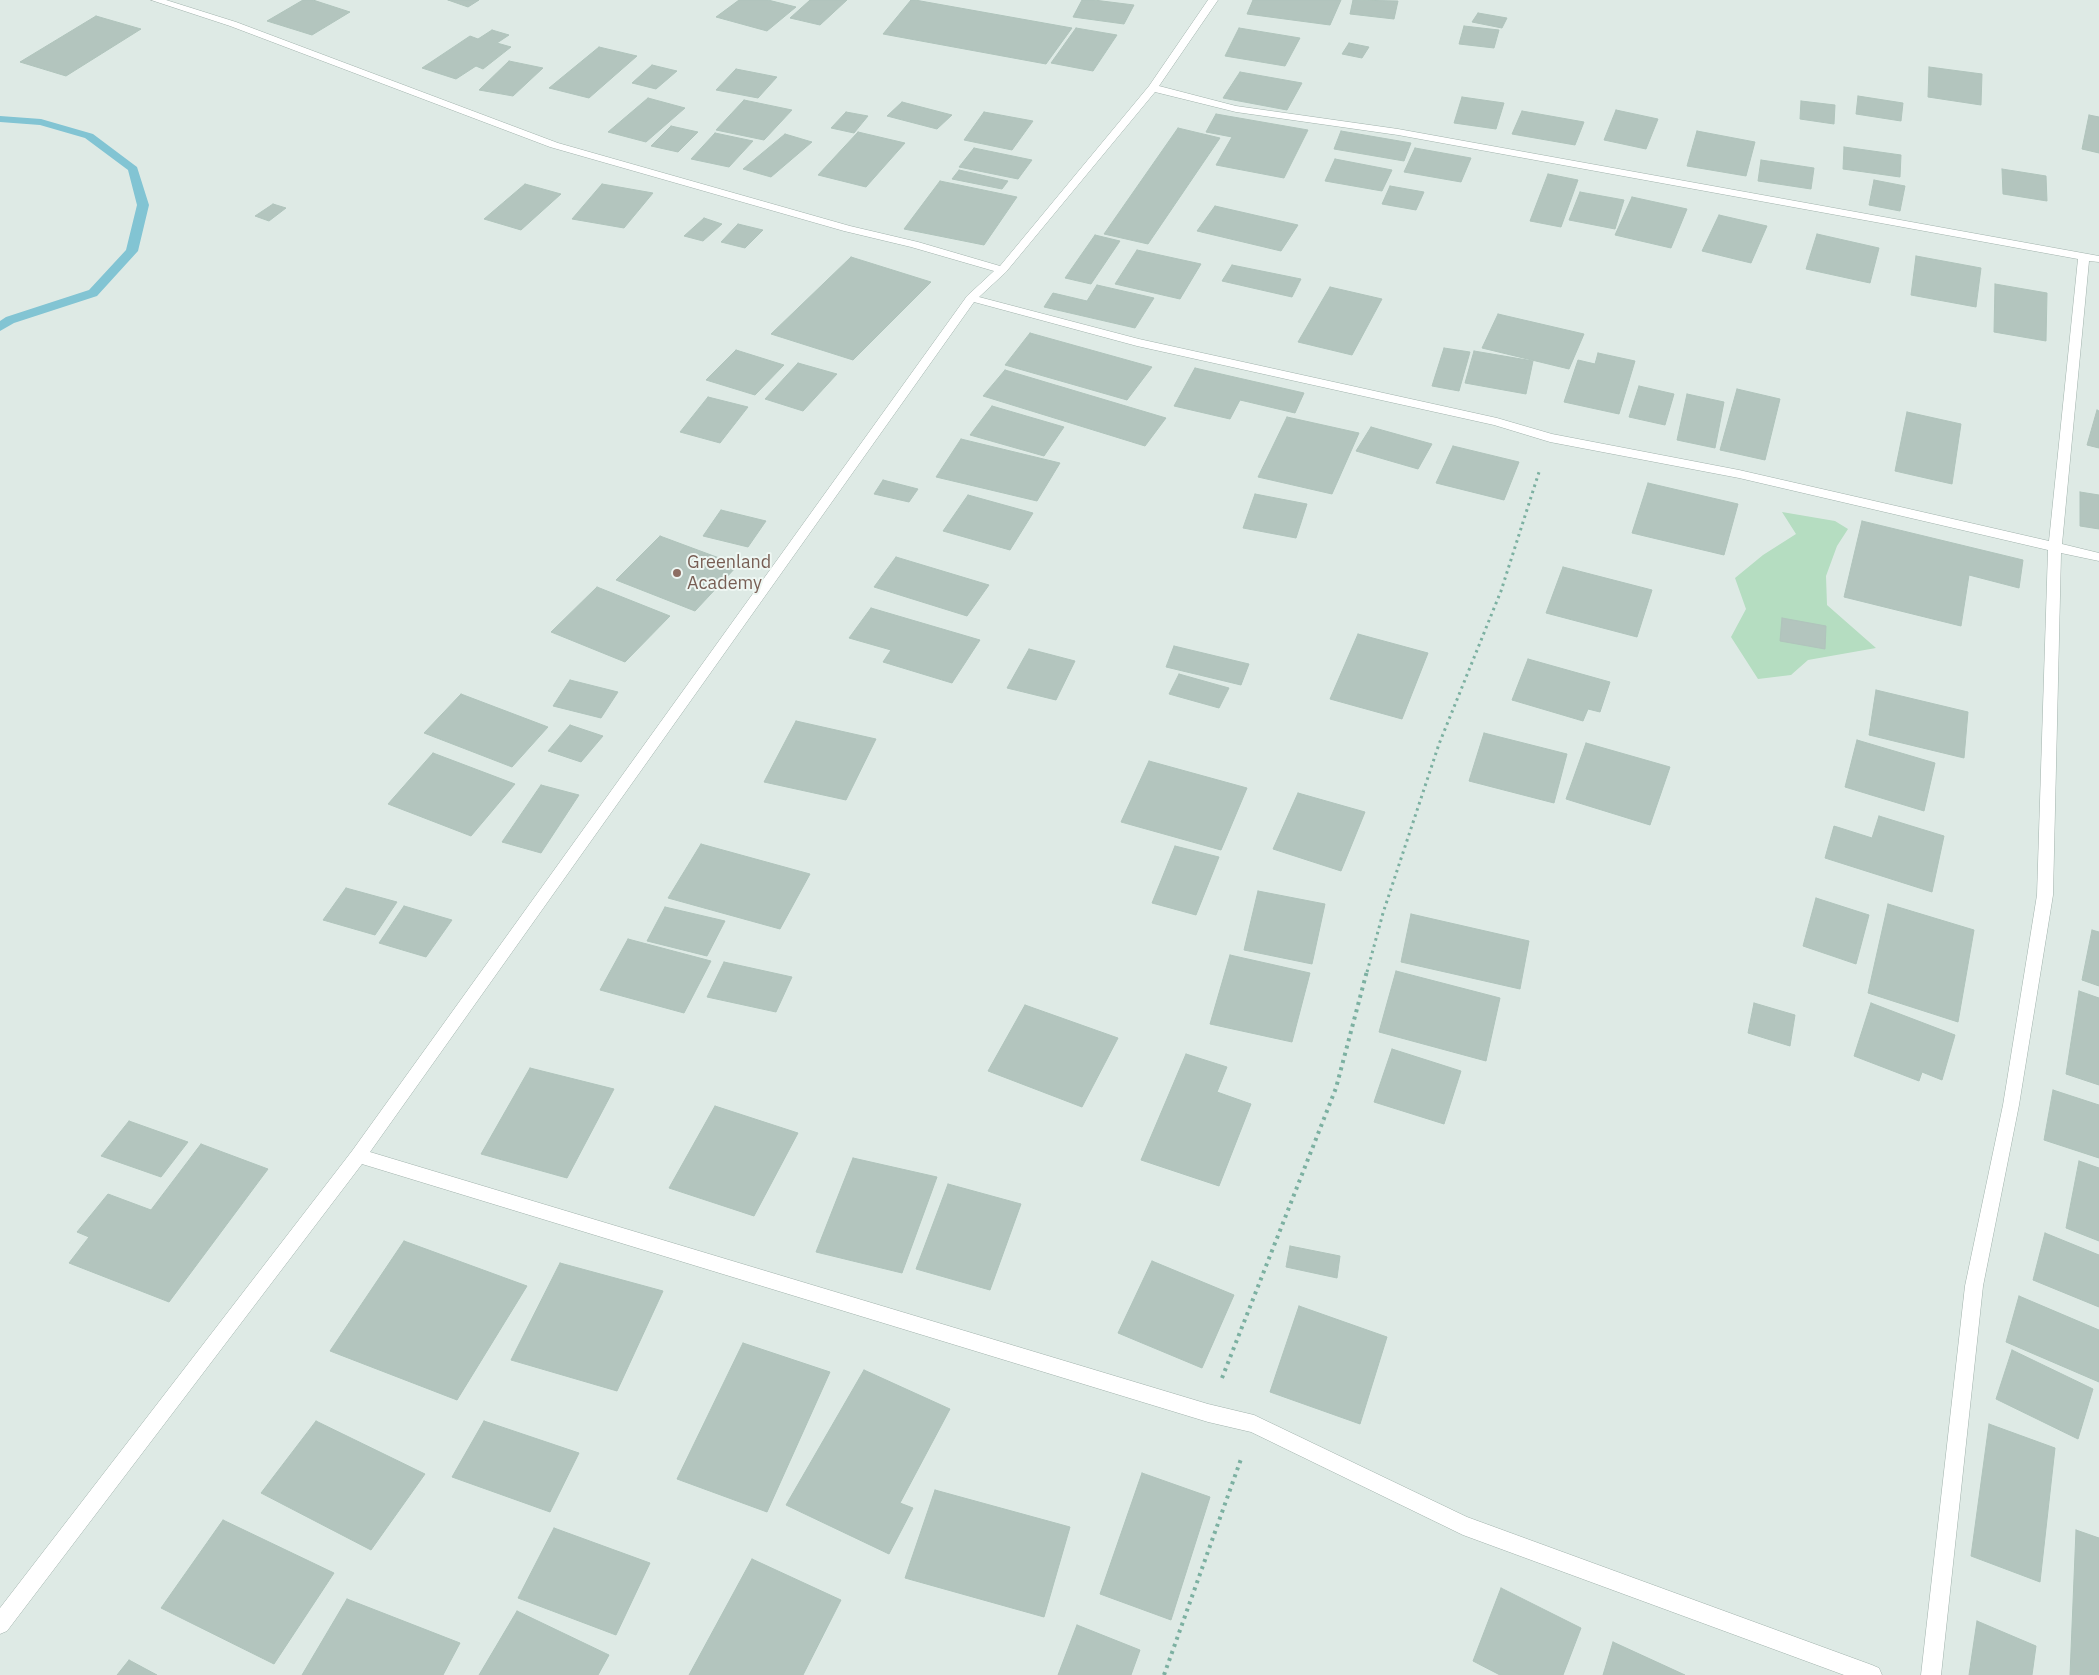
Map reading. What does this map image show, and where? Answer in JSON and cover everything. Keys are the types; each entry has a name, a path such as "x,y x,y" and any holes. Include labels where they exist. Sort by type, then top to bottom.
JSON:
{"street":[{"path":"156,0 233,24 554,144 848,230 914,244 1002,270"},
{"path":"0,1624 358,1156 971,298 1002,270 1153,88 1213,0"},
{"path":"1153,88 1236,109 1398,132 2092,258 2076,322 2055,546 2046,895 2011,1105 1974,1286 1931,1675"},
{"path":"971,298 1137,342 1497,422 1550,438 1739,474 2099,557"},
{"path":"358,1156 1208,1412 1254,1424 1463,1525 1872,1675"}],"path":[{"path":"1208,1412 1336,1088 1383,913 1439,744 1501,590 1550,438"},
{"path":"1164,1675 1254,1424"}],"green space":[{"path":"1782,512 1835,521 1848,529 1837,546 1826,576 1827,605 1876,648 1808,660 1791,675 1758,679 1731,637 1746,609 1735,578 1763,555 1796,534"}],"building":[{"path":"303,0 313,0 350,12 312,35 267,21"},
{"path":"448,0 479,0 468,7"},
{"path":"739,0 768,0 796,7 767,31 716,17"},
{"path":"810,0 847,0 820,25 790,18"},
{"path":"911,0 1072,28 1046,64 883,34"},
{"path":"1082,0 1134,5 1124,24 1073,17"},
{"path":"1253,0 1341,0 1330,25 1247,14"},
{"path":"1353,0 1398,1 1394,19 1350,14"},
{"path":"1478,13 1507,18 1502,28 1472,22"},
{"path":"96,16 141,29 66,76 20,62"},
{"path":"1464,26 1499,30 1494,48 1459,44"},
{"path":"1076,28 1117,35 1093,71 1051,63"},
{"path":"1239,28 1300,38 1285,66 1225,56"},
{"path":"492,30 509,35 497,43 511,47 483,69 476,66 456,79 422,68 470,36 478,39"},
{"path":"1349,43 1369,47 1362,58 1342,54"},
{"path":"599,47 637,56 589,98 549,88"},
{"path":"509,61 543,68 513,96 479,90"},
{"path":"652,65 677,71 656,89 632,83"},
{"path":"1929,67 1982,74 1981,105 1928,97"},
{"path":"736,69 777,77 758,98 716,90"},
{"path":"1240,72 1302,83 1287,110 1223,98"},
{"path":"1858,96 1903,103 1901,121 1856,114"},
{"path":"1462,97 1504,103 1496,129 1454,123"},
{"path":"648,98 685,108 646,142 608,132"},
{"path":"744,100 792,110 764,140 716,130"},
{"path":"1801,101 1835,105 1834,124 1800,119"},
{"path":"902,102 952,115 937,129 887,116"},
{"path":"1616,110 1658,119 1646,149 1604,140"},
{"path":"1522,111 1584,122 1575,145 1512,134"},
{"path":"846,112 868,116 854,133 831,128"},
{"path":"984,112 1033,121 1012,150 964,140"},
{"path":"1216,114 1308,130 1284,178 1216,165 1232,137 1206,132"},
{"path":"2089,115 2099,117 2099,153 2082,149"},
{"path":"671,126 698,132 678,152 651,146"},
{"path":"1178,128 1220,138 1148,244 1104,234"},
{"path":"1341,131 1411,143 1404,161 1334,149"},
{"path":"1697,131 1755,142 1746,176 1687,166"},
{"path":"858,132 905,143 866,187 818,175"},
{"path":"715,133 753,141 729,167 691,159"},
{"path":"785,134 812,142 771,177 743,169"},
{"path":"1844,147 1901,155 1900,177 1843,169"},
{"path":"974,148 1032,160 1018,179 959,167"},
{"path":"1415,148 1471,158 1461,182 1404,172"},
{"path":"1335,159 1392,170 1382,191 1325,181"},
{"path":"1761,160 1814,168 1811,189 1758,181"},
{"path":"2002,169 2046,176 2047,201 2003,194"},
{"path":"959,170 1008,181 1002,189 952,179"},
{"path":"1548,174 1578,180 1561,227 1530,221"},
{"path":"1874,180 1905,186 1900,211 1869,205"},
{"path":"940,181 1017,197 984,245 904,229"},
{"path":"525,184 561,194 521,230 484,219"},
{"path":"602,184 653,193 624,228 572,219"},
{"path":"1390,186 1424,192 1416,210 1382,204"},
{"path":"1580,192 1624,200 1615,229 1569,220"},
{"path":"1632,197 1687,209 1671,248 1615,235"},
{"path":"273,204 286,208 269,221 255,216"},
{"path":"1215,206 1298,225 1281,251 1197,231"},
{"path":"1719,215 1767,226 1751,263 1702,251"},
{"path":"704,218 722,224 703,241 684,236"},
{"path":"738,224 763,230 745,248 721,242"},
{"path":"1817,234 1879,248 1870,283 1806,269"},
{"path":"1095,235 1120,241 1091,284 1065,278"},
{"path":"1137,250 1201,264 1180,299 1115,284"},
{"path":"1916,256 1981,268 1976,307 1911,295"},
{"path":"851,257 931,282 853,360 771,334"},
{"path":"1232,265 1301,279 1292,297 1222,281"},
{"path":"1995,284 2047,293 2046,341 1994,332"},
{"path":"1097,285 1154,298 1135,328 1044,307 1053,293 1087,301"},
{"path":"1330,287 1382,299 1352,355 1298,342"},
{"path":"1498,314 1584,334 1569,369 1482,348"},
{"path":"1030,333 1152,367 1127,400 1005,365"},
{"path":"1444,348 1470,352 1459,391 1432,386"},
{"path":"736,350 784,365 755,395 706,380"},
{"path":"1474,351 1533,361 1526,394 1465,383"},
{"path":"1598,353 1635,361 1619,414 1564,402 1578,360 1595,364"},
{"path":"798,363 837,374 803,411 765,399"},
{"path":"1195,368 1304,393 1295,413 1240,400 1230,419 1174,406"},
{"path":"1005,370 1166,418 1145,446 983,396"},
{"path":"1639,386 1674,394 1665,425 1629,417"},
{"path":"1737,389 1780,399 1765,460 1720,450"},
{"path":"1687,394 1724,402 1715,448 1677,440"},
{"path":"708,397 748,407 720,443 680,432"},
{"path":"992,406 1064,427 1044,456 970,435"},
{"path":"2097,410 2099,411 2099,448 2087,445"},
{"path":"1907,412 1961,424 1952,484 1895,471"},
{"path":"1287,417 1359,433 1332,494 1258,477"},
{"path":"1371,427 1432,444 1418,469 1356,451"},
{"path":"961,439 1060,463 1037,501 936,477"},
{"path":"1453,446 1519,462 1504,500 1436,483"},
{"path":"883,480 918,489 909,502 874,494"},
{"path":"1648,483 1738,504 1724,555 1632,533"},
{"path":"2080,492 2099,495 2099,529 2080,526"},
{"path":"1255,494 1307,504 1296,538 1243,528"},
{"path":"968,495 1033,513 1010,550 943,531"},
{"path":"721,510 766,521 748,547 703,536"},
{"path":"1862,521 2023,560 2019,588 1969,575 1961,626 1844,597"},
{"name":"Greenland Academy","path":"660,536 738,565 695,611 616,580"},
{"path":"896,557 989,585 967,616 874,587"},
{"path":"1563,567 1652,590 1637,637 1546,613"},
{"path":"597,587 670,616 625,662 551,632"},
{"path":"871,608 980,640 952,683 883,662 891,650 849,638"},
{"path":"1782,618 1826,626 1825,649 1780,641"},
{"path":"1358,634 1428,653 1402,719 1330,699"},
{"path":"1174,646 1249,664 1241,685 1166,667"},
{"path":"1029,649 1075,661 1056,700 1007,688"},
{"path":"1528,659 1610,682 1600,712 1588,709 1583,721 1512,700"},
{"path":"1179,674 1229,688 1219,708 1169,694"},
{"path":"570,680 618,692 601,718 553,706"},
{"path":"1876,690 1968,712 1964,758 1869,735"},
{"path":"461,694 548,727 512,767 424,733"},
{"path":"796,721 876,739 846,800 764,782"},
{"path":"570,725 603,736 581,762 548,751"},
{"path":"1484,733 1567,754 1554,803 1469,781"},
{"path":"1857,740 1935,763 1924,811 1845,787"},
{"path":"1586,743 1670,767 1650,825 1566,799"},
{"path":"433,753 515,784 471,836 388,804"},
{"path":"1149,761 1247,788 1221,850 1121,822"},
{"path":"541,785 579,795 541,853 502,842"},
{"path":"1298,793 1365,812 1341,871 1273,849"},
{"path":"1879,816 1944,836 1932,892 1825,858 1834,826 1872,838"},
{"path":"701,844 810,874 780,929 668,898"},
{"path":"1175,846 1219,857 1196,915 1152,903"},
{"path":"346,888 397,902 375,935 323,920"},
{"path":"1258,891 1325,904 1312,964 1244,950"},
{"path":"1816,898 1869,915 1856,964 1803,946"},
{"path":"1888,904 1974,930 1958,1022 1868,993"},
{"path":"404,906 452,920 426,957 379,943"},
{"path":"665,907 725,921 707,956 647,941"},
{"path":"1411,914 1529,941 1520,989 1401,962"},
{"path":"2092,930 2099,932 2099,986 2082,980"},
{"path":"628,939 711,961 684,1013 600,990"},
{"path":"1230,955 1310,973 1292,1042 1210,1024"},
{"path":"724,962 792,977 776,1012 707,997"},
{"path":"1396,971 1500,998 1486,1061 1379,1032"},
{"path":"2079,991 2099,998 2099,1085 2066,1074"},
{"path":"1754,1003 1795,1015 1790,1046 1748,1033"},
{"path":"1871,1003 1955,1035 1942,1080 1922,1072 1919,1081 1854,1056"},
{"path":"1025,1005 1118,1038 1082,1107 988,1071"},
{"path":"1392,1049 1461,1071 1444,1124 1374,1102"},
{"path":"1186,1054 1227,1067 1217,1092 1251,1104 1219,1186 1141,1160"},
{"path":"530,1068 614,1089 567,1178 481,1154"},
{"path":"2053,1090 2099,1105 2099,1158 2044,1140"},
{"path":"715,1106 798,1133 754,1216 669,1188"},
{"path":"129,1121 188,1142 161,1177 101,1156"},
{"path":"201,1144 268,1169 169,1302 69,1263 89,1237 77,1232 108,1194 151,1210"},
{"path":"853,1158 937,1177 902,1273 816,1252"},
{"path":"2079,1161 2099,1168 2099,1241 2066,1228"},
{"path":"948,1184 1021,1204 990,1290 916,1269"},
{"path":"2045,1233 2099,1255 2099,1307 2033,1280"},
{"path":"404,1241 527,1286 457,1400 330,1351"},
{"path":"1290,1246 1340,1256 1337,1278 1286,1267"},
{"path":"1152,1261 1234,1295 1202,1368 1118,1333"},
{"path":"560,1263 663,1291 617,1391 511,1360"},
{"path":"2019,1296 2099,1330 2099,1382 2006,1342"},
{"path":"1299,1306 1387,1337 1360,1424 1270,1392"},
{"path":"743,1343 830,1372 767,1512 677,1479"},
{"path":"2012,1350 2093,1389 2078,1439 1996,1399"},
{"path":"864,1370 950,1409 900,1503 913,1508 889,1554 786,1505"},
{"path":"316,1421 425,1474 371,1550 261,1493"},
{"path":"484,1421 579,1453 550,1512 452,1477"},
{"path":"1989,1424 2055,1448 2040,1582 1971,1556"},
{"path":"1142,1473 1210,1497 1171,1620 1100,1594"},
{"path":"935,1490 1070,1527 1044,1617 905,1578"},
{"path":"223,1520 334,1573 274,1664 161,1608"},
{"path":"554,1528 650,1563 616,1635 518,1598"},
{"path":"2076,1530 2099,1538 2099,1675 2070,1675"},
{"path":"752,1559 841,1600 803,1675 689,1675"},
{"path":"1501,1588 1581,1628 1563,1675 1500,1675 1473,1661"},
{"path":"347,1599 460,1643 443,1675 302,1675"},
{"path":"517,1611 609,1655 598,1675 479,1675"},
{"path":"1977,1621 2036,1646 2032,1675 1969,1675"},
{"path":"1077,1625 1140,1650 1131,1675 1058,1675"},
{"path":"1613,1642 1685,1675 1603,1675"},
{"path":"129,1660 157,1675 117,1675"}],"waterway":[{"path":"0,119 41,122 89,136 133,169 143,205 132,251 93,293 10,320 0,327"}],"place":[{"name":"Greenland Academy","path":"677,573"}]}
